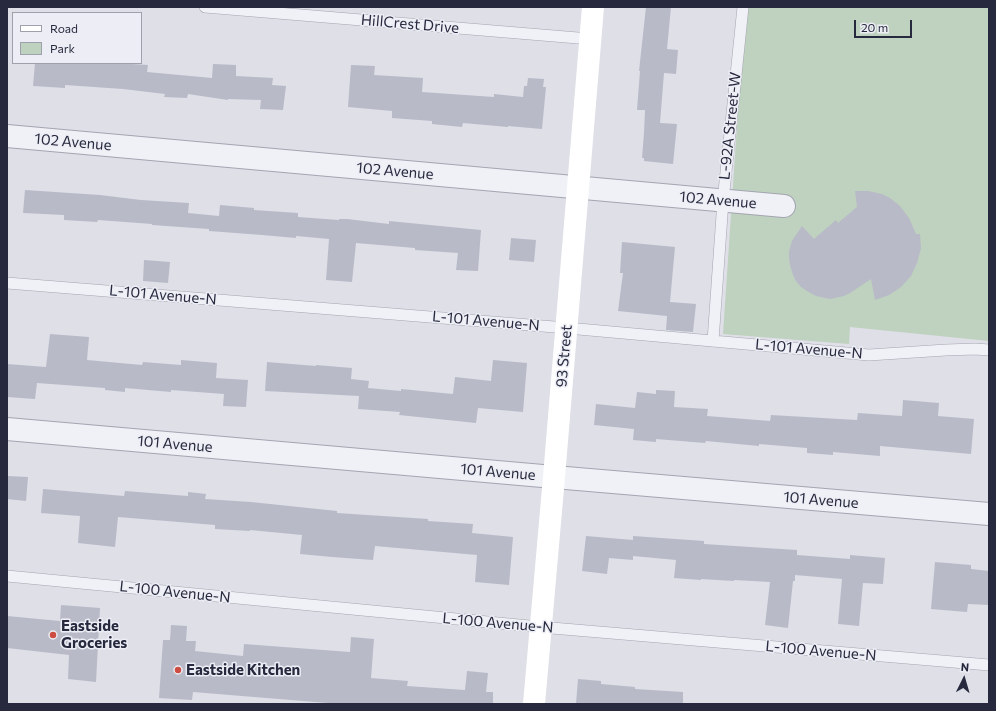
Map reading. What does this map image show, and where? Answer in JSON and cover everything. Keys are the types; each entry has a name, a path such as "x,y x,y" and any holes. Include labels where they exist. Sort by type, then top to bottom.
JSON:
{"street":[{"name":"93 Street","path":"534,704 593,7"},
{"name":"102 Avenue","path":"7,136 784,206"},
{"name":"101 Avenue","path":"7,429 989,514"}],"lane":[{"name":"HillCrest Drive","path":"205,7 590,39"},
{"name":"L-92A Street-W","path":"713,341 723,201 743,7"},
{"name":"L-101 Avenue-N","path":"7,283 566,328 869,355 946,350 989,350"},
{"name":"L-100 Avenue-N","path":"7,576 540,627 989,665"}],"green space":[{"path":"745,7 989,7 989,341 850,327 849,344 723,334"}],"building":[{"path":"646,7 671,7 667,49 678,50 676,74 664,73 660,123 677,124 673,164 644,161 644,158 642,158 645,110 637,110 639,71"},
{"path":"35,64 148,65 147,72 212,78 213,64 236,65 236,76 273,78 272,85 286,86 283,110 260,109 261,100 228,100 188,94 187,98 164,97 165,94 123,89 65,85 65,88 33,86"},
{"path":"351,65 375,66 374,75 423,78 422,92 494,97 494,94 523,97 524,86 527,86 528,78 544,79 543,87 546,87 542,129 463,123 462,127 432,124 432,121 392,118 392,111 348,107"},
{"path":"25,190 189,203 188,213 219,216 220,205 254,208 254,210 298,213 298,217 339,220 347,219 389,224 389,221 481,230 478,271 456,270 458,253 415,250 415,248 356,243 352,282 326,280 329,239 209,231 209,229 98,220 97,222 64,220 64,215 23,213"},
{"path":"855,191 868,191 882,194 900,206 909,218 916,234 920,234 921,248 917,263 911,276 901,287 889,295 875,300 871,279 844,296 830,299 816,296 801,287 793,275 789,258 789,251 792,241 802,226 814,239 836,220 838,223 857,207"},
{"path":"511,238 536,240 534,262 509,260"},
{"path":"622,242 675,247 670,302 696,304 693,332 666,330 667,316 618,311 623,273 620,273"},
{"path":"144,260 170,262 168,283 143,281"},
{"path":"50,334 89,337 87,360 142,365 143,362 181,365 181,360 217,363 216,378 248,380 246,407 223,406 224,394 171,390 171,392 125,388 125,392 105,390 105,388 37,383 35,399 7,397 7,364 46,367"},
{"path":"493,360 527,363 523,412 478,408 476,423 399,415 400,412 358,409 359,396 265,391 267,362 352,368 351,379 369,381 368,388 401,391 401,389 453,394 455,377 491,381"},
{"path":"656,390 675,391 674,407 708,409 707,416 770,421 771,415 857,420 858,413 902,416 903,400 939,403 938,416 974,419 971,454 880,446 880,456 833,452 833,455 807,453 807,448 759,444 759,446 706,441 705,443 656,439 656,442 633,440 634,429 594,425 596,404 635,408 637,392 656,394"},
{"path":"7,476 28,477 26,501 7,499"},
{"path":"43,489 124,496 125,491 188,496 188,492 206,494 205,499 337,511 337,513 428,519 428,521 473,524 472,533 513,537 509,585 475,582 477,555 375,546 373,560 300,554 302,535 250,530 215,529 215,525 118,517 115,547 78,543 80,516 41,513"},
{"path":"586,536 633,540 633,536 704,541 704,544 797,550 797,555 850,559 850,555 885,558 883,584 863,583 859,626 838,624 842,579 795,575 788,628 765,625 770,582 674,578 676,560 633,556 633,560 609,558 607,574 582,571"},
{"path":"935,562 971,565 971,569 989,571 989,605 968,604 967,612 931,609"},
{"name":"Eastside Groceries","path":"61,605 100,608 96,682 68,679 69,655 7,648 7,616 60,621"},
{"path":"171,625 187,626 186,641 196,641 195,651 243,656 244,644 350,652 351,637 374,639 371,678 408,681 407,686 465,690 467,671 488,673 486,692 493,692 493,704 340,704 193,692 192,700 159,698 163,640 170,640"},
{"path":"578,679 601,681 601,684 635,687 635,689 683,692 683,704 576,704"}],"place":[{"name":"Eastside Groceries","path":"53,635"},
{"name":"Eastside Kitchen","path":"178,670"}]}
